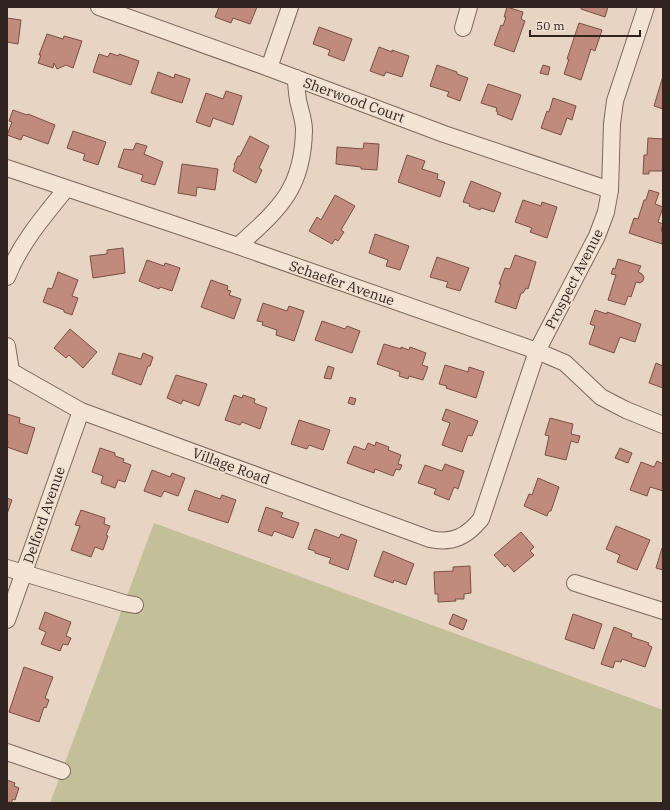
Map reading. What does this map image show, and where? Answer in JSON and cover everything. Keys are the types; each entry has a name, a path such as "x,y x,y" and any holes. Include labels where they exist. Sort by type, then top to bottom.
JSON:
{"street":[{"name":"Sherwood Court","path":"99,7 270,68 444,134 610,190"},
{"path":"270,68 290,7"},
{"path":"463,28 469,7"},
{"name":"Prospect Avenue","path":"462,536 473,529 481,519 538,352 597,236 606,212 610,190 612,124 616,101 646,7"},
{"path":"238,246 267,220 280,205 292,189 300,168 304,129 296,78"},
{"name":"Schaefer Avenue","path":"7,168 238,246 538,352 565,363 601,397 626,410 663,425"},
{"path":"7,277 12,263 38,223 66,189"},
{"path":"7,346 9,370"},
{"name":"Village Road","path":"9,370 81,411 430,539 450,540 462,536"},
{"name":"Delford Avenue","path":"7,620 81,411"},
{"path":"7,568 124,603 135,604"},
{"path":"575,583 663,611"},
{"path":"7,752 62,771"}],"shaded area":[{"path":"154,523 663,710 663,803 50,803"}],"building":[{"path":"219,7 257,7 250,24 233,18 231,23 215,17"},
{"path":"507,7 523,12 521,19 525,21 514,52 494,45 501,25 503,26"},
{"path":"581,7 608,7 605,17 581,9"},
{"path":"7,18 21,20 18,44 7,42"},
{"path":"579,23 602,30 595,51 591,49 581,80 564,74 569,59 567,59"},
{"path":"319,27 352,39 344,61 328,55 330,50 313,44"},
{"path":"47,34 63,39 64,36 82,41 73,68 66,65 57,69 54,63 53,68 38,63 41,55 39,55"},
{"path":"379,47 409,56 402,77 386,72 384,76 370,71"},
{"path":"110,53 118,56 119,54 139,61 131,85 93,72 99,54 108,57"},
{"path":"437,65 457,72 457,74 468,78 460,101 447,96 449,92 430,86"},
{"path":"543,65 550,67 548,75 540,73"},
{"path":"158,72 174,78 175,74 190,79 182,103 151,93"},
{"path":"663,76 663,109 654,106"},
{"path":"488,84 521,95 512,120 497,114 497,108 481,103"},
{"path":"226,91 242,96 233,125 213,118 210,127 196,122 206,93 223,99"},
{"path":"553,98 576,106 572,120 567,118 561,135 541,128 547,111 549,112"},
{"path":"13,110 27,115 28,114 55,125 48,144 23,135 21,140 7,135 12,122 9,121"},
{"path":"73,131 106,142 98,165 83,160 85,154 67,148"},
{"path":"250,136 269,146 259,168 262,170 256,183 233,171 238,156 240,156"},
{"path":"648,138 663,139 663,171 649,171 649,174 643,174 644,155 647,155"},
{"path":"136,143 147,146 144,154 163,162 155,185 141,181 143,175 118,167 124,149 133,150"},
{"path":"364,143 379,144 377,170 361,169 361,167 336,164 337,147 363,149"},
{"path":"407,155 425,161 422,169 438,174 437,179 445,182 440,197 398,182"},
{"path":"182,164 218,169 215,190 197,187 196,196 178,193"},
{"path":"471,181 501,193 494,212 481,208 480,210 463,202"},
{"path":"649,190 659,193 655,204 663,207 658,222 663,224 661,231 663,232 662,244 629,233 634,218 638,219"},
{"path":"335,195 355,206 341,230 344,232 338,241 335,239 332,244 309,231 317,217 321,220"},
{"path":"523,200 541,206 542,202 557,207 547,238 530,232 532,228 515,222"},
{"path":"375,234 409,246 400,270 386,266 388,260 369,253"},
{"path":"123,248 125,273 93,278 90,256 107,254 107,250"},
{"path":"515,255 536,262 528,289 526,288 523,293 521,293 516,309 495,302 501,284 499,284 505,268 510,269"},
{"path":"437,257 469,268 460,291 446,287 448,282 430,277"},
{"path":"618,259 641,266 638,272 644,277 643,281 640,283 636,282 631,297 628,296 625,305 608,300 616,275 611,274 613,268 615,269"},
{"path":"147,260 164,266 165,263 180,268 172,291 160,287 159,289 139,281"},
{"path":"58,272 78,280 72,296 78,298 72,315 64,312 64,310 43,302 48,288 52,289"},
{"path":"211,280 228,286 227,290 231,291 229,295 241,299 234,319 201,307"},
{"path":"263,303 287,311 289,306 304,311 294,341 276,335 277,330 262,325 263,322 257,321"},
{"path":"595,310 607,314 607,312 641,324 635,342 620,337 614,353 589,344 595,326 590,324"},
{"path":"322,321 345,329 347,326 360,331 352,353 315,340"},
{"path":"70,329 97,352 83,368 69,355 66,358 54,348"},
{"path":"384,344 409,350 410,347 426,353 422,365 428,367 423,380 409,376 408,379 399,376 400,372 377,364"},
{"path":"119,353 141,359 143,353 153,357 141,385 112,374"},
{"path":"656,363 663,366 663,388 649,383"},
{"path":"445,365 468,372 469,367 484,372 476,398 446,388 447,386 439,384"},
{"path":"328,366 334,368 331,379 324,378"},
{"path":"176,375 207,384 199,406 183,400 181,404 167,398"},
{"path":"234,395 242,398 243,395 255,399 254,403 267,408 260,429 242,422 240,425 225,420"},
{"path":"350,397 356,399 354,405 348,403"},
{"path":"446,409 478,421 472,436 468,435 462,452 442,445 450,423 442,420"},
{"path":"7,414 20,418 19,423 35,428 27,454 7,447"},
{"path":"550,418 573,424 571,434 580,436 578,443 571,441 566,460 545,455 549,436 545,435"},
{"path":"299,420 330,430 323,450 309,445 307,449 291,444"},
{"path":"376,442 389,447 388,450 401,455 398,464 402,465 400,470 396,469 393,476 375,469 374,473 347,463 354,446 365,450 368,443 375,446"},
{"path":"100,448 115,453 115,456 124,459 123,462 131,465 125,482 118,480 115,488 101,483 103,476 92,472"},
{"path":"620,448 632,453 628,463 615,458"},
{"path":"657,461 663,464 663,491 650,487 647,496 630,490 641,462 654,467"},
{"path":"445,464 464,471 458,489 454,487 449,500 434,494 436,489 418,483 425,465 442,471"},
{"path":"152,470 170,477 172,473 185,478 178,496 164,491 161,497 144,491"},
{"path":"538,478 559,487 551,511 549,511 547,516 524,506 529,494 532,495"},
{"path":"195,490 220,499 222,495 236,500 228,523 188,510"},
{"path":"7,498 12,500 7,514"},
{"path":"266,507 283,513 281,517 299,523 293,538 274,531 272,536 258,531"},
{"path":"81,510 105,518 104,524 110,526 106,535 108,536 103,550 95,547 91,557 71,550 80,526 75,525"},
{"path":"616,526 650,540 637,570 617,562 620,555 606,549"},
{"path":"315,529 339,538 341,534 357,540 348,570 329,563 331,558 308,549"},
{"path":"521,532 534,547 530,551 534,555 514,572 507,564 505,567 494,555"},
{"path":"663,548 663,570 656,568"},
{"path":"383,551 414,564 406,585 394,580 393,583 374,576"},
{"path":"470,566 471,593 464,594 464,599 438,602 438,594 435,594 434,572 453,571 453,567"},
{"path":"45,612 71,622 66,636 71,638 68,645 63,644 60,651 41,644 46,632 39,629"},
{"path":"453,614 467,620 463,630 449,624"},
{"path":"573,614 602,624 594,649 565,639"},
{"path":"614,627 632,634 631,637 649,643 648,645 652,647 645,667 622,659 621,662 615,661 613,668 601,664"},
{"path":"24,667 53,677 45,698 49,700 46,708 44,707 39,722 9,712"},
{"path":"7,780 15,783 14,786 19,788 15,800 13,799 11,803 7,803"}]}
